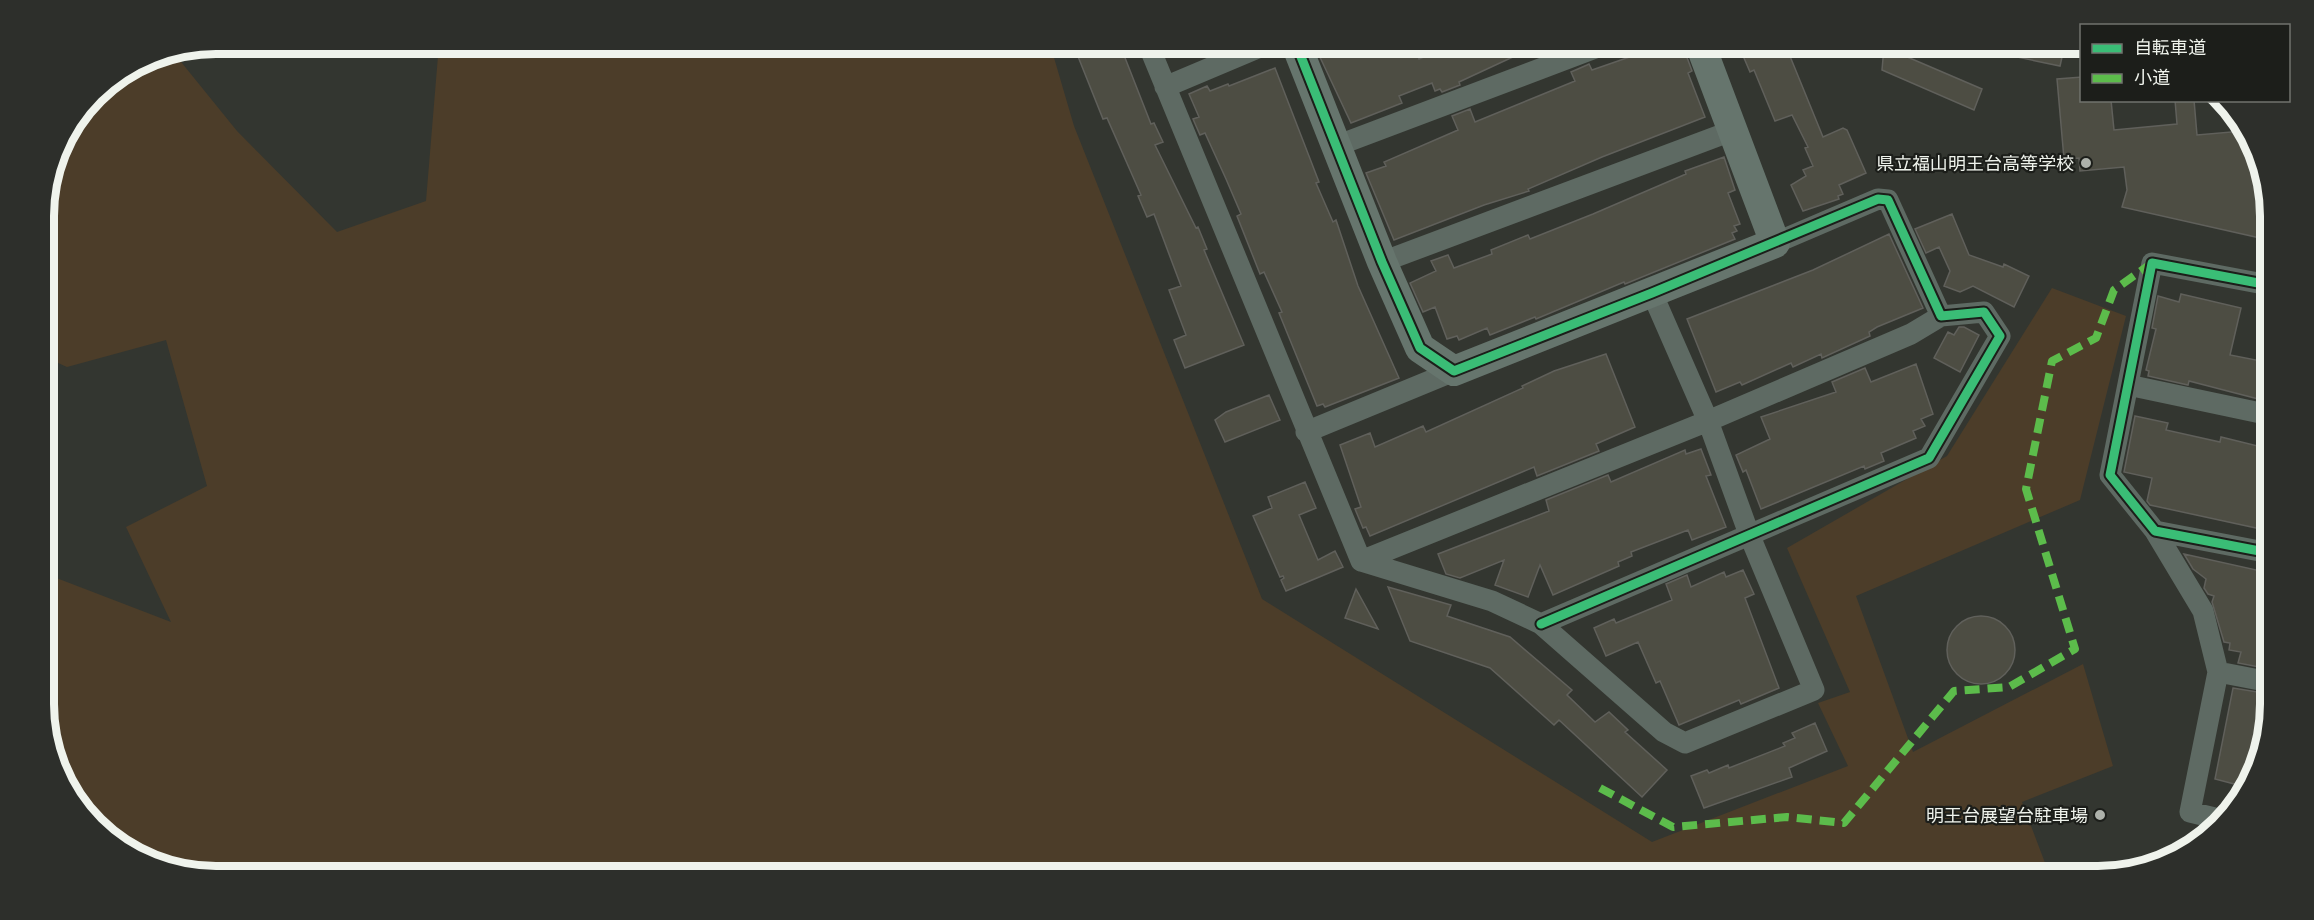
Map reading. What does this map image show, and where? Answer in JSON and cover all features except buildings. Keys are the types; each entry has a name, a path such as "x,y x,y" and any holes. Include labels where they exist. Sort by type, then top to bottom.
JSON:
{"street":[{"path":"1152,54 1361,561 1492,601 1541,624 1664,732 1685,743 1814,690 1749,534 1708,421 1652,293"},
{"path":"1165,87 1243,54"},
{"path":"1300,54 1382,262 1420,348 1454,371"},
{"path":"1336,146 1580,54"},
{"path":"1704,54 1774,243"},
{"path":"1382,262 1734,130"},
{"path":"1306,432 1878,199 1888,200 1941,316"},
{"path":"2212,818 2190,812 2218,672 2203,611 2155,531 2110,475 2152,263 2260,283"},
{"path":"1361,561 1708,421 1911,334 1941,316 1984,312 2000,336 1929,458 1541,624"},
{"path":"2128,385 2260,413"},
{"path":"2155,531 2260,551"},
{"path":"2218,672 2260,680"}],"shaded area":[{"path":"438,54 1053,54 1074,126 1262,599 1652,842 1848,766 1818,703 1850,692 1787,548 1947,456 2052,288 2126,316 2080,500 1856,596 1913,752 2083,664 2113,766 2022,802 2046,866 206,866 164,857 126,839 94,811 81,794 63,756 54,714 54,577 171,622 126,527 207,486 166,340 67,367 54,361 54,206 66,154 81,126 109,94 126,81 154,66 179,59 237,131 337,232 426,201"}],"marked path":[{"path":"1600,788 1673,827 1787,817 1844,823 1954,691 2009,687 2075,649 2026,489 2052,361 2096,338 2114,290 2152,263"}],"cycle path":[{"path":"1300,54 1382,262 1420,348 1454,371 1652,293 1878,199 1888,200 1941,316 1984,312 2000,336 1929,458 1541,624"},
{"path":"2260,283 2152,263 2110,475 2155,531 2260,551"}],"place":[{"name":"県立福山明王台高等学校","path":"2086,163"},
{"name":"明王台展望台駐車場","path":"2100,815"}]}
